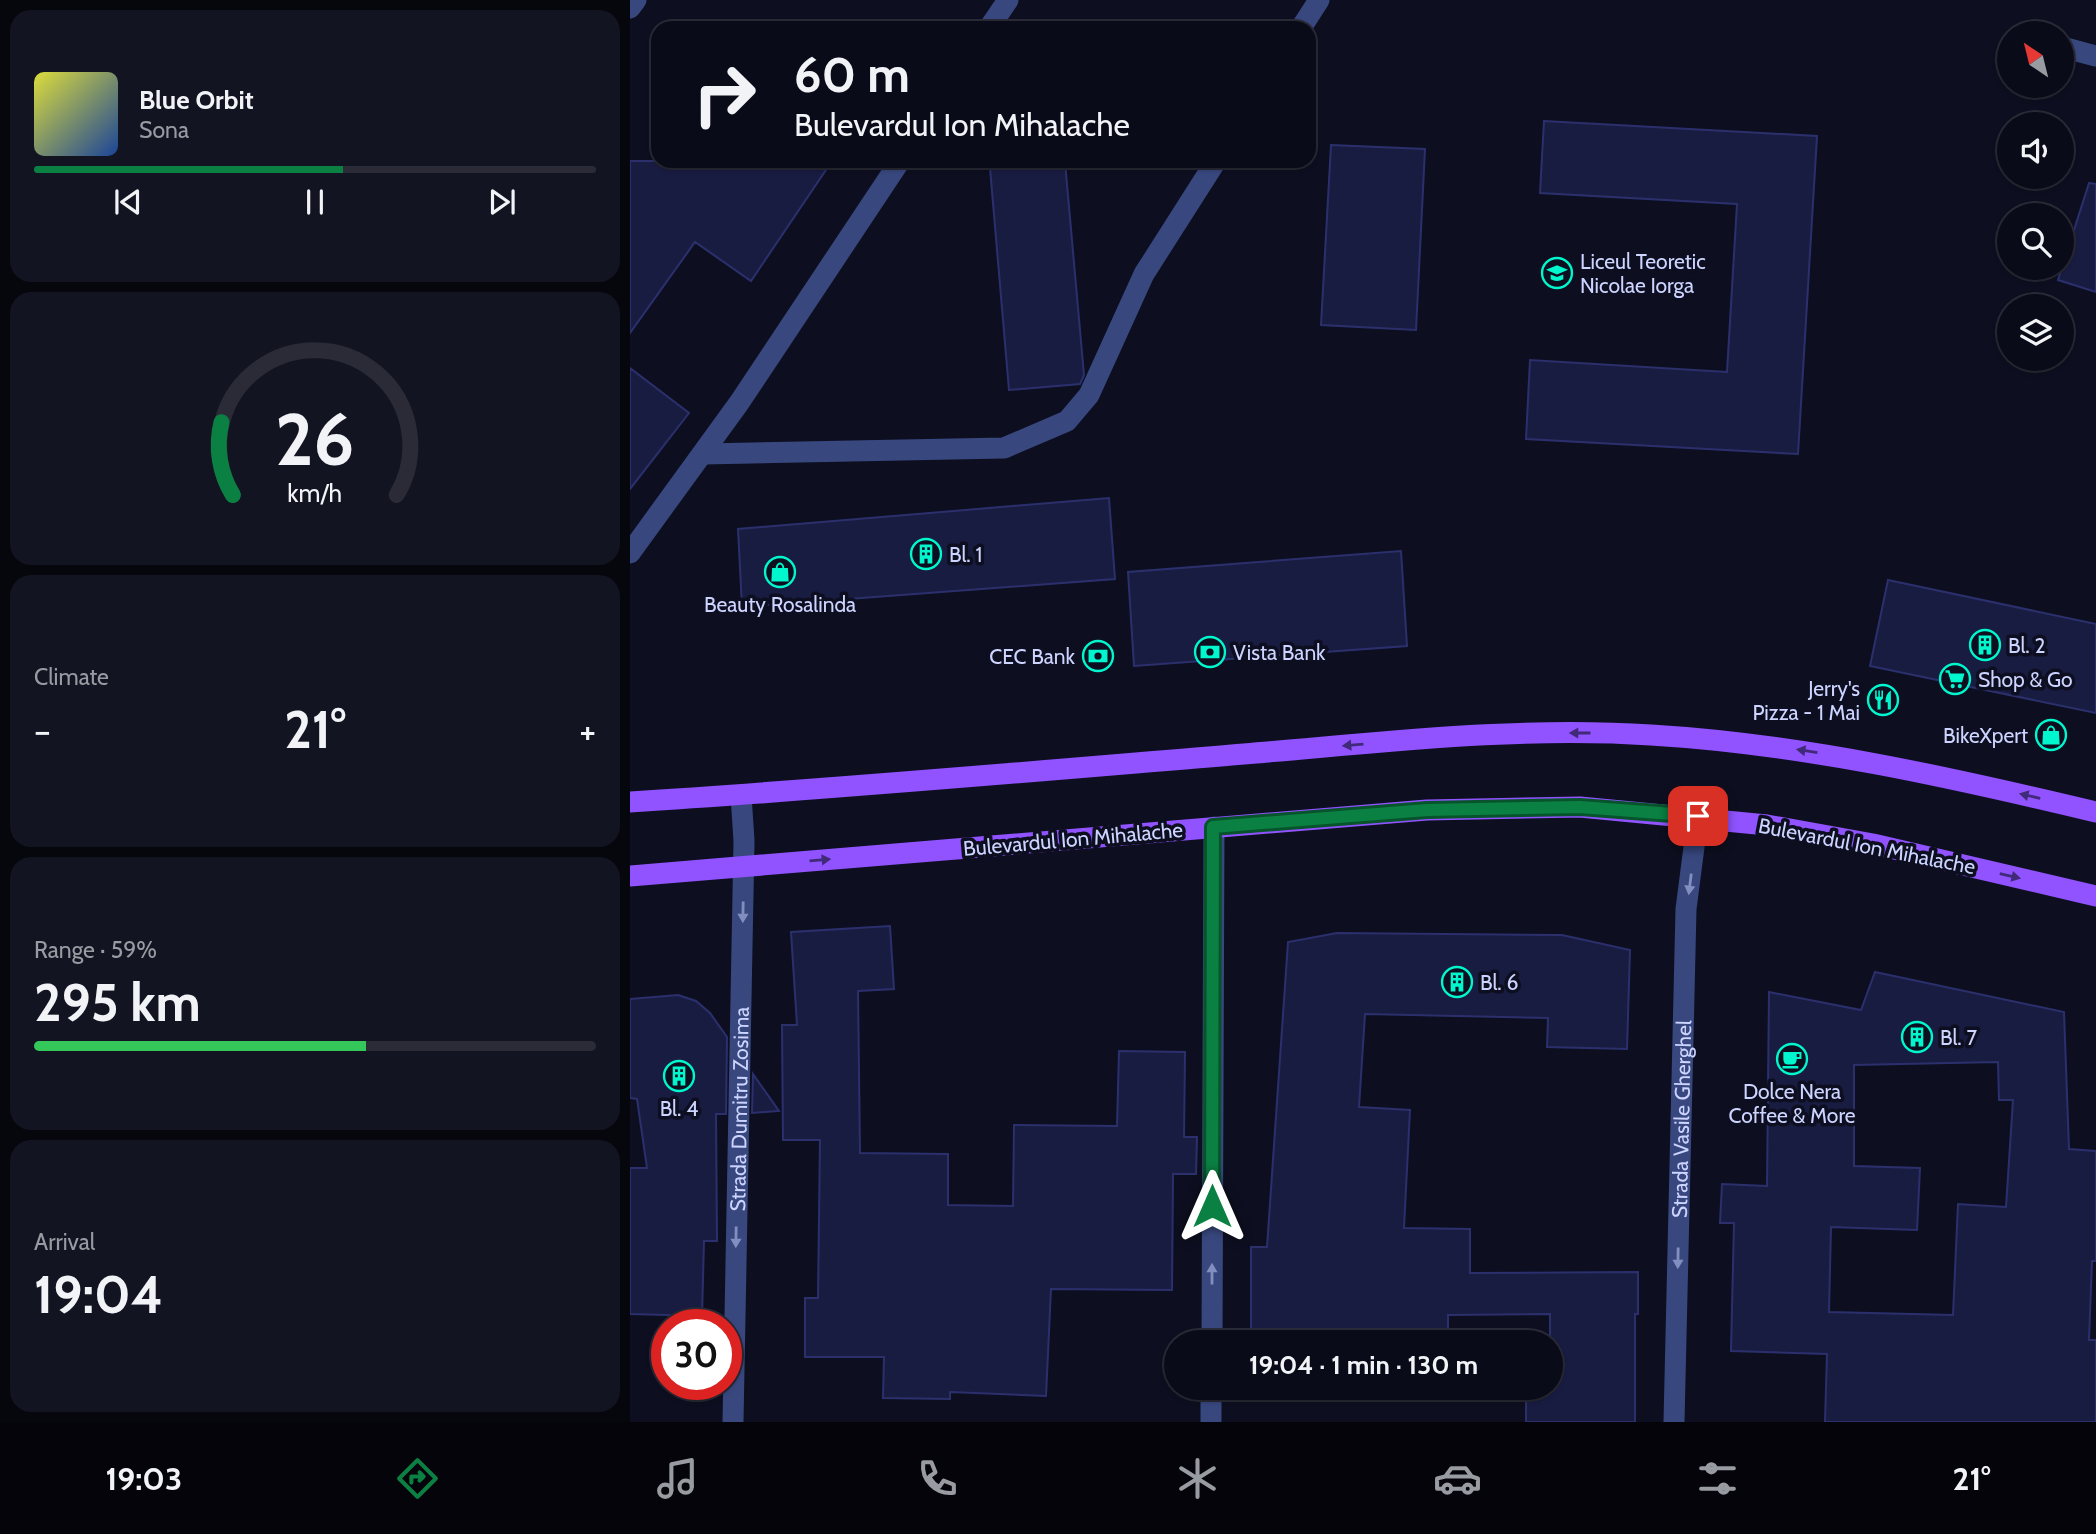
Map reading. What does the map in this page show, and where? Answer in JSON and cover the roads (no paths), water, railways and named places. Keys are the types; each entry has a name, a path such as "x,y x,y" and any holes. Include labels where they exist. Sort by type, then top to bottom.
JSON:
{"main road":[{"path":"630,802 1402,741 1591,733 1649,734 1779,747 1917,769 2096,812"},
{"name":"Bulevardul Ion Mihalache","path":"630,876 1441,810 1580,807 1698,816 1873,844 2096,896"}],"street":[{"path":"630,8 636,0"},
{"path":"994,21 1008,0"},
{"path":"1306,21 1319,0"},
{"path":"2074,50 2096,56"},
{"path":"630,553 703,454 895,168"},
{"path":"703,454 1004,448 1067,421 1089,395 1144,274 1212,168"},
{"name":"Strada Dumitru Zosima","path":"733,1422 744,866 741,795"},
{"name":"Strada Vasile Gherghel","path":"1674,1422 1686,909 1698,816"},
{"path":"1212,1330 1213,827"},
{"path":"1211,1422 1212,1400"}],"place":[{"name":"Liceul Teoretic Nicolae Iorga","path":"1557,273"},
{"name":"Bl. 1","path":"926,554"},
{"name":"Beauty Rosalinda","path":"780,572"},
{"name":"Bl. 2","path":"1985,645"},
{"name":"Vista Bank","path":"1210,652"},
{"name":"CEC Bank","path":"1098,656"},
{"name":"Shop & Go","path":"1955,679"},
{"name":"Jerry's Pizza - 1 Mai","path":"1883,700"},
{"name":"BikeXpert","path":"2051,735"},
{"name":"Bl. 6","path":"1457,982"},
{"name":"Bl. 7","path":"1917,1037"},
{"name":"Dolce Nera Coffee & More","path":"1792,1059"},
{"name":"Bl. 4","path":"679,1076"}]}
